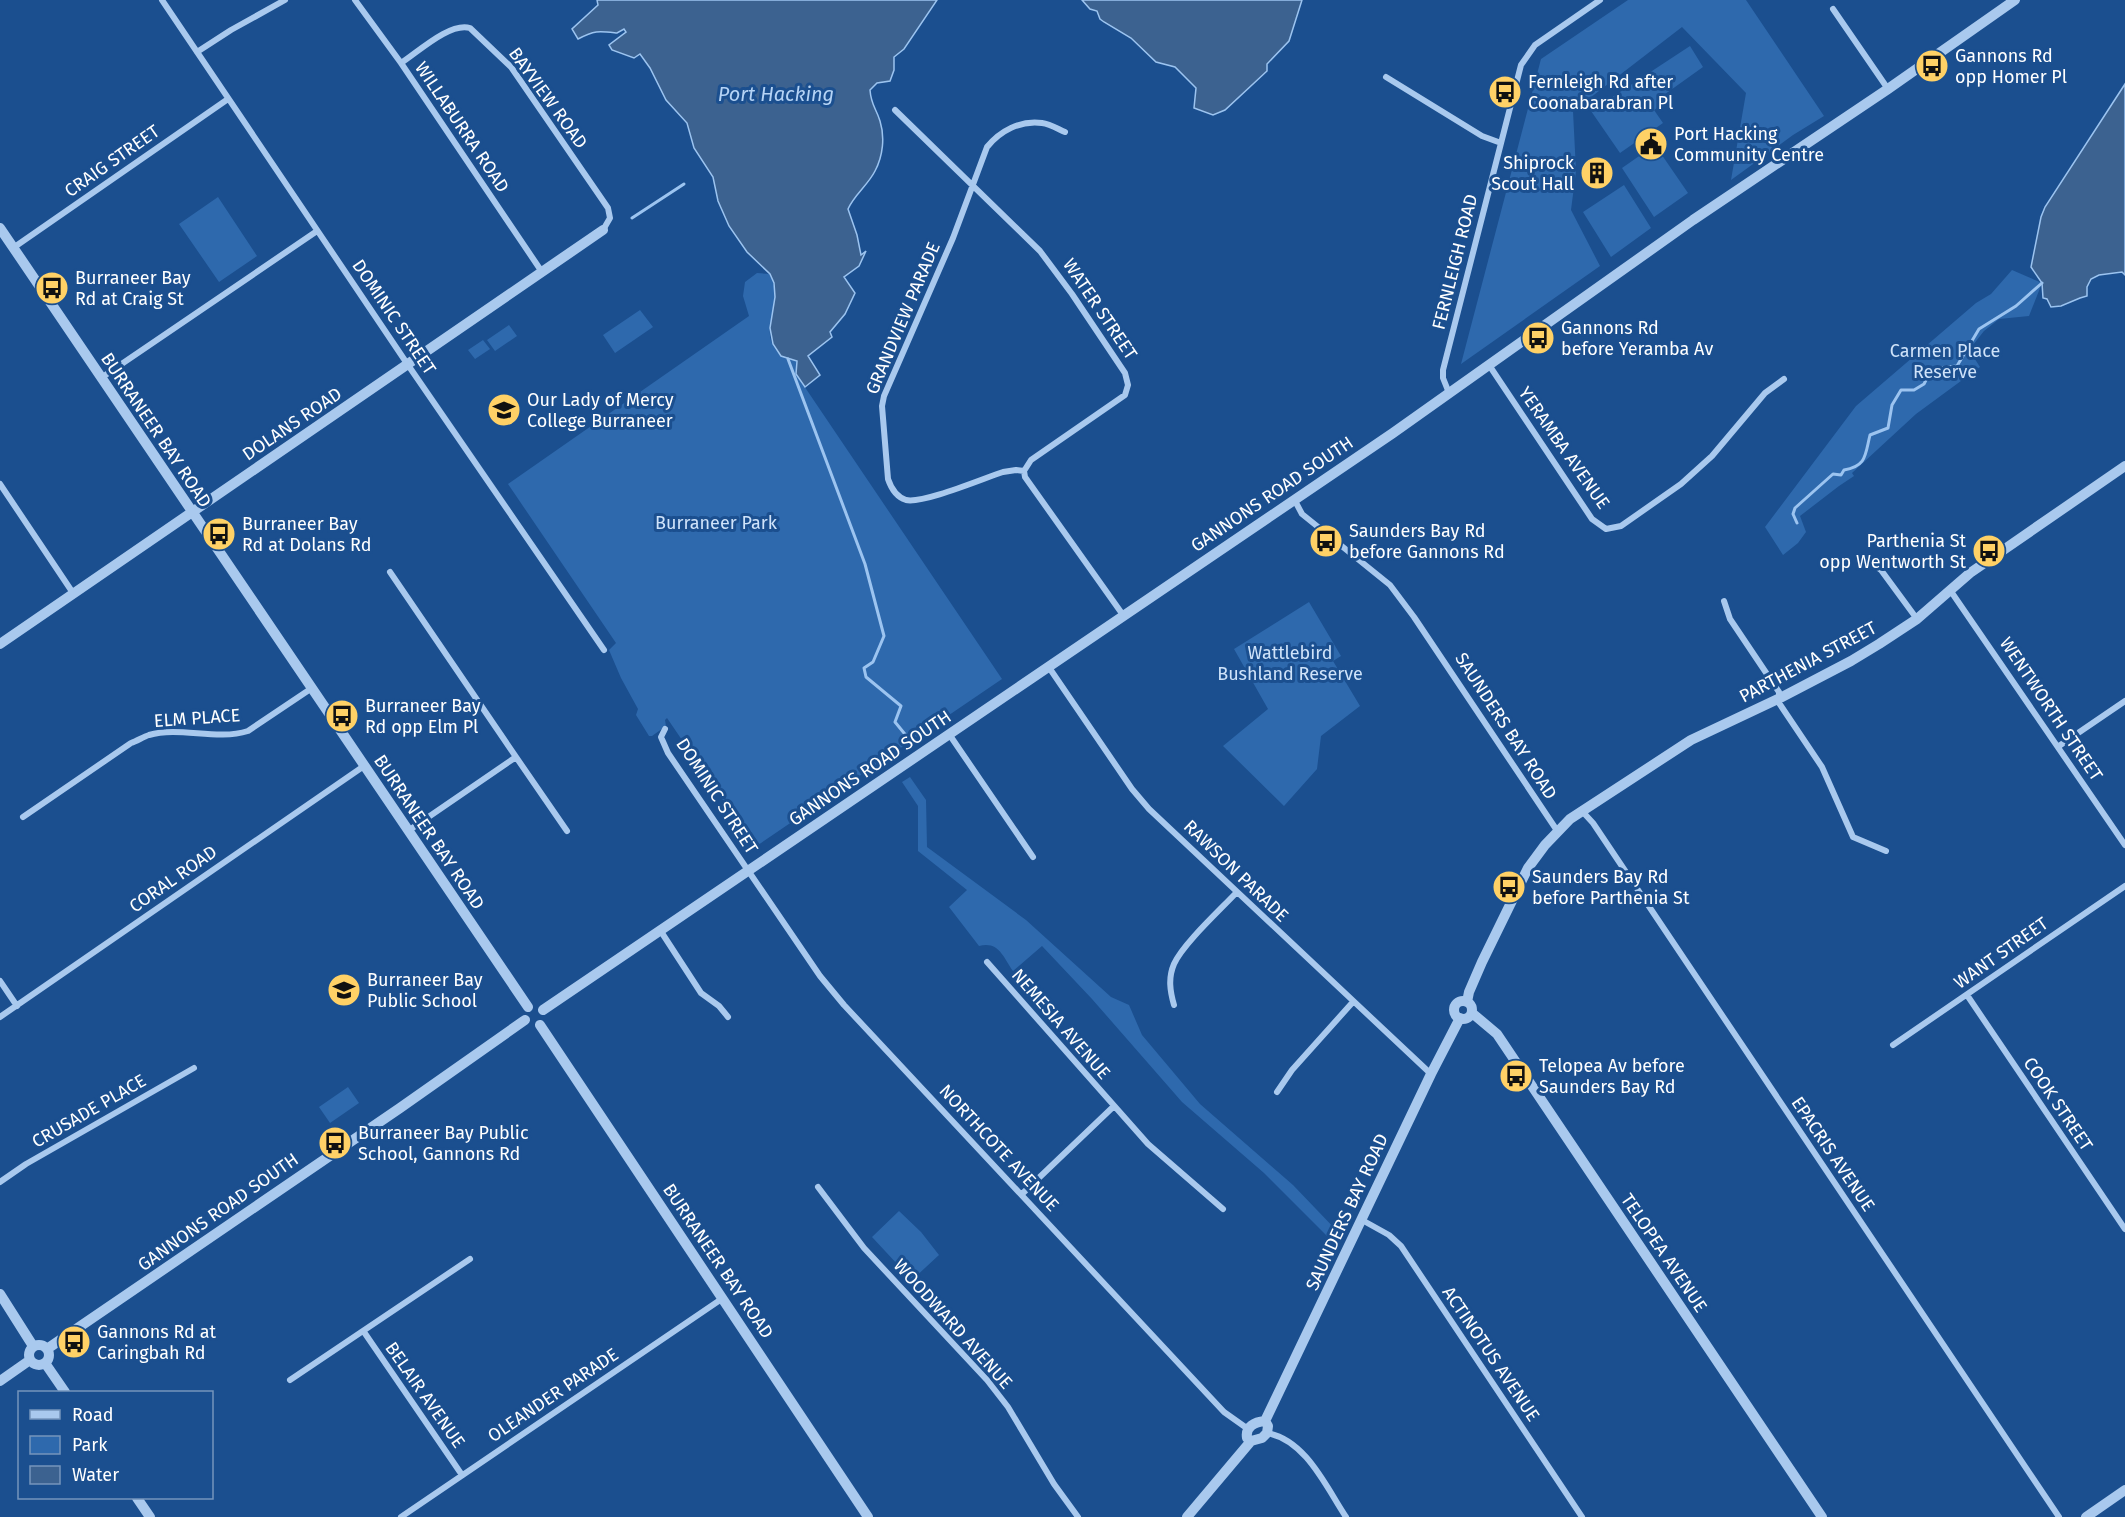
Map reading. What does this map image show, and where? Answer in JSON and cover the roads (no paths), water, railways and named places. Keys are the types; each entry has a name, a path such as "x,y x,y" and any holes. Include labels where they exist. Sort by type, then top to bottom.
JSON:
{"street":[{"name":"DOMINIC STREET","path":"162,0 408,365 604,650"},
{"path":"197,52 285,0"},
{"name":"WILLABURRA ROAD","path":"355,0 401,63 542,272"},
{"name":"FERNLEIGH ROAD","path":"1449,393 1443,378 1443,370 1519,73 1529,52 1600,0"},
{"name":"GANNONS ROAD SOUTH","path":"543,1010 1393,433 1693,220 1888,89 2015,0"},
{"path":"1833,9 1888,89"},
{"name":"BAYVIEW ROAD","path":"401,63 450,30 462,26 470,28 511,67 608,208 610,218 603,230"},
{"path":"1386,77 1482,136 1501,143"},
{"name":"CRAIG STREET","path":"13,248 228,99"},
{"name":"WATER STREET","path":"895,110 1051,264 1125,373 1128,385 1125,395 1031,460 1024,471"},
{"name":"GRANDVIEW PARADE","path":"1024,471 1003,472 917,501 900,497 890,486 888,479 882,406 884,396 953,238 987,147 996,136 1010,128 1042,123 1065,132"},
{"name":"BURRANEER BAY ROAD","path":"0,228 528,1007"},
{"name":"DOLANS ROAD","path":"0,644 603,230"},
{"path":"101,378 317,231"},
{"name":"YERAMBA AVENUE","path":"1489,365 1592,519 1606,529 1621,526 1681,484 1712,456 1766,393 1784,379"},
{"name":"PARTHENIA STREET","path":"1558,832 1581,810 1691,740 1851,661 1917,619 1970,573 2125,466"},
{"path":"1024,471 1025,477 1123,615"},
{"path":"0,484 73,593"},
{"name":"SAUNDERS BAY ROAD","path":"1293,499 1302,514 1390,585 1414,617 1558,832"},
{"path":"1870,562 1881,570 1917,619"},
{"path":"390,572 567,831"},
{"name":"WENTWORTH STREET","path":"1950,590 2125,845"},
{"path":"1724,601 1730,619 1779,692 1779,704 1822,767 1853,837 1886,851"},
{"name":"RAWSON PARADE","path":"1048,666 1143,802 1352,1003 1431,1074"},
{"name":"ELM PLACE","path":"23,817 131,744 149,735 166,733 237,735 248,731 312,688"},
{"path":"2059,746 2125,701"},
{"name":"DOMINIC STREET","path":"661,737 665,729"},
{"path":"949,734 1033,857"},
{"name":"DOMINIC STREET","path":"653,738 661,737"},
{"name":"DOMINIC STREET","path":"661,737 668,753 748,872"},
{"path":"408,831 516,757"},
{"name":"CORAL ROAD","path":"0,1017 364,766"},
{"name":"EPACRIS AVENUE","path":"1581,810 1593,823 2059,1517"},
{"path":"1467,1002 1482,962 1513,896 1536,856 1558,832"},
{"name":"NORTHCOTE AVENUE","path":"748,872 820,976 844,1005 1224,1412 1248,1429"},
{"name":"WANT STREET","path":"1893,1045 2125,886"},
{"path":"1174,1005 1170,992 1170,980 1174,963 1183,950 1236,893"},
{"path":"660,930 701,993 719,1006 728,1017"},
{"name":"NEMESIA AVENUE","path":"987,962 1148,1144 1184,1178 1223,1209"},
{"path":"0,981 17,1006"},
{"name":"COOK STREET","path":"1967,995 2125,1229"},
{"path":"1467,1002 1471,1006 1472,1013 1465,1019 1460,1018 1455,1014 1456,1005 1467,1002"},
{"path":"1277,1092 1292,1070 1352,1003"},
{"path":"534,1005 543,1010 545,1017 540,1025 533,1026 525,1020 524,1013 528,1007 534,1005"},
{"name":"TELOPEA AVENUE","path":"1472,1013 1497,1034 1822,1517"},
{"name":"SAUNDERS BAY ROAD","path":"1265,1421 1460,1018"},
{"name":"GANNONS ROAD SOUTH","path":"48,1349 446,1077 525,1020"},
{"name":"BURRANEER BAY ROAD","path":"540,1025 868,1517"},
{"name":"CRUSADE PLACE","path":"0,1182 26,1164 194,1068"},
{"path":"1022,1194 1113,1107"},
{"name":"WOODWARD AVENUE","path":"818,1187 864,1248 987,1380 1008,1407 1054,1484 1078,1517"},
{"name":"ACTINOTUS AVENUE","path":"1362,1220 1389,1235 1401,1246 1582,1517"},
{"name":"BELAIR AVENUE","path":"290,1380 470,1259"},
{"path":"0,1294 33,1346"},
{"name":"OLEANDER PARADE","path":"401,1517 723,1298"},
{"name":"BELAIR AVENUE","path":"364,1332 462,1474"},
{"path":"42,1345 48,1349 49,1358 45,1363 39,1365 30,1360 29,1351 33,1346 42,1345"},
{"path":"0,1381 30,1360"},
{"path":"45,1363 64,1391"},
{"path":"1187,1517 1251,1441 1267,1434 1268,1425 1265,1421 1253,1423 1248,1429 1246,1434 1251,1441"},
{"path":"1267,1434 1285,1438 1299,1449 1346,1517"},
{"path":"2086,1517 2125,1490"},
{"path":"138,1499 150,1517"}],"water":[{"name":"Port Hacking","path":"597,0 937,0 904,49 894,57 894,70 890,81 877,83 870,90 882,127 881,153 872,176 848,209 861,255 866,251 859,266 844,277 855,293 845,314 830,332 832,337 808,356 820,375 805,387 796,374 797,361 781,356 773,344 770,328 775,297 774,283 770,274 747,252 729,226 718,201 713,177 694,148 687,123 666,100 650,68 640,54 634,58 612,50 609,45 626,32 624,29 617,33 593,33 578,39 572,29 598,5"},
{"path":"1082,0 1302,0 1289,41 1267,64 1267,71 1225,110 1213,115 1194,108 1196,88 1175,67 1156,62 1131,38 1100,19 1097,11 1090,9"},
{"path":"2125,84 2125,275 2122,272 2099,275 2091,279 2087,287 2087,296 2061,306 2051,307 2047,299 2043,298 2042,283 2031,267 2041,217 2045,207"}],"waterway":[{"path":"632,218 684,184"},
{"path":"1797,523 1793,514 1795,508 1833,474 1841,475 1844,470 1857,466 1866,454 1870,435 1888,428 1892,405 1901,390 1914,390 1924,384 1930,372 1938,368 1957,366 1979,329 2016,306 2042,283"},
{"path":"788,359 865,564 884,636 873,662 864,668 866,677 901,706 895,722 913,744"}],"place":[{"name":"Gannons Rd opp Homer Pl","path":"1932,66"},
{"name":"Fernleigh Rd after Coonabarabran Pl","path":"1505,92"},
{"name":"Port Hacking Community Centre","path":"1651,144"},
{"name":"Shiprock Scout Hall","path":"1597,173"},
{"name":"Burraneer Bay Rd at Craig St","path":"52,288"},
{"name":"Gannons Rd before Yeramba Av","path":"1538,338"},
{"name":"Our Lady of Mercy College Burraneer","path":"504,410"},
{"name":"Burraneer Bay Rd at Dolans Rd","path":"219,534"},
{"name":"Saunders Bay Rd before Gannons Rd","path":"1326,541"},
{"name":"Parthenia St opp Wentworth St","path":"1989,551"},
{"name":"Burraneer Bay Rd opp Elm Pl","path":"342,716"},
{"name":"Saunders Bay Rd before Parthenia St","path":"1509,887"},
{"name":"Burraneer Bay Public School","path":"344,990"},
{"name":"Telopea Av before Saunders Bay Rd","path":"1516,1076"},
{"name":"Burraneer Bay Public School, Gannons Rd","path":"335,1143"},
{"name":"Gannons Rd at Caringbah Rd","path":"74,1342"}],"park label":[{"name":"Carmen Place Reserve","path":"1945,361"},
{"name":"Burraneer Park","path":"716,523"},
{"name":"Wattlebird Bushland Reserve","path":"1290,663"}]}
